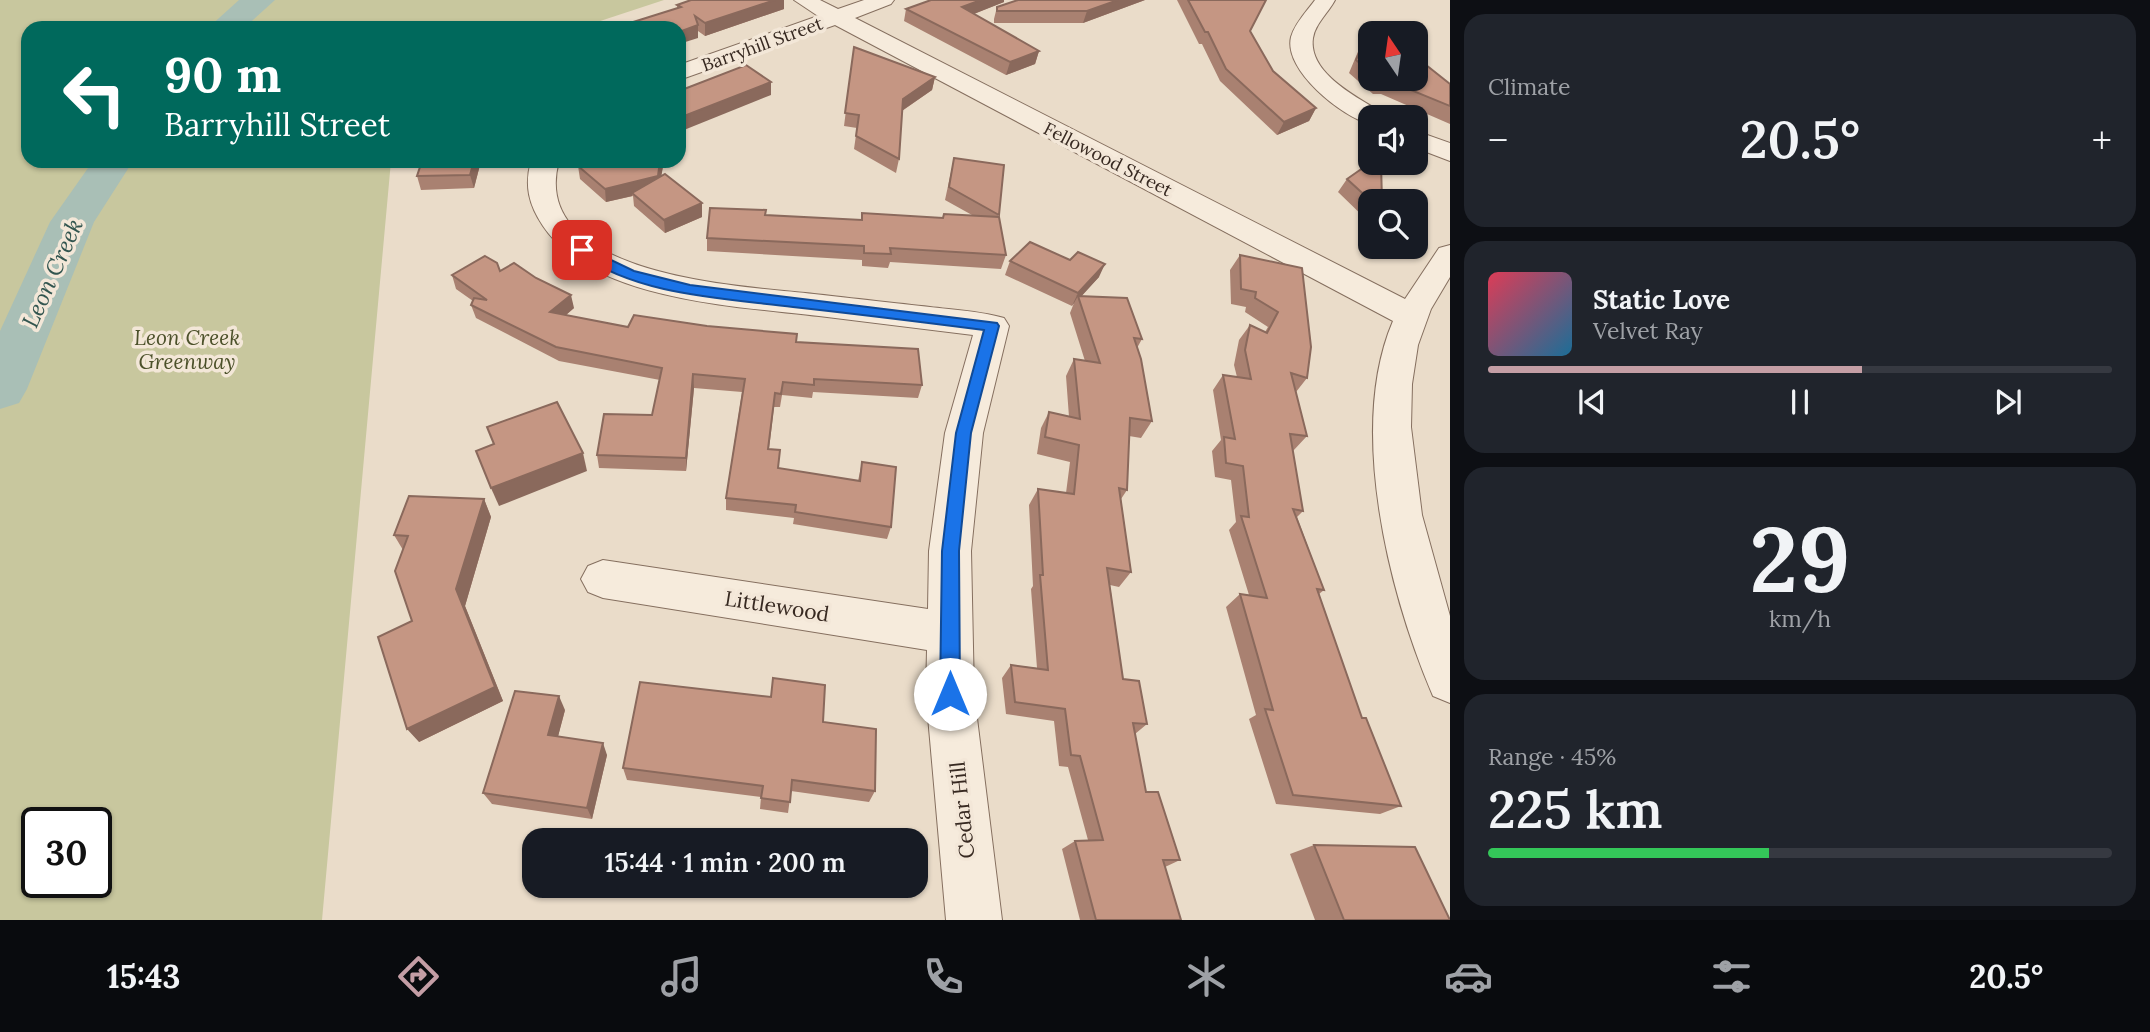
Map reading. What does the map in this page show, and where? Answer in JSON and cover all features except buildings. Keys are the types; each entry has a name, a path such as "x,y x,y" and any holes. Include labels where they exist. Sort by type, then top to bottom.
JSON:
{"street":[{"name":"Fellowood Street","path":"804,0 1007,119 1413,317"},
{"name":"Barryhill Street","path":"686,71 884,0"},
{"path":"1325,0 1302,37 1303,53 1312,71 1331,90 1358,108"},
{"path":"1428,144 1450,153"},
{"name":"Cedar Hill","path":"543,168 541,197 551,220 578,247 595,259 630,275 690,290 992,326 964,433 950,551 950,694 974,920"},
{"path":"1450,256 1413,317 1401,343 1393,397 1395,472 1412,563 1450,680"},
{"name":"Littlewood","path":"603,579 950,633"}],"green space":[{"name":"Leon Creek Greenway","path":"0,0 664,0 600,21 21,21 21,168 390,168 322,920 0,920"}],"waterway":[{"name":"Leon Creek","path":"233,21 259,0"},
{"name":"Leon Creek","path":"0,389 72,222 108,168"}],"route":[{"path":"582,250 630,275 690,290 992,326 964,433 950,551 950,694"}]}
